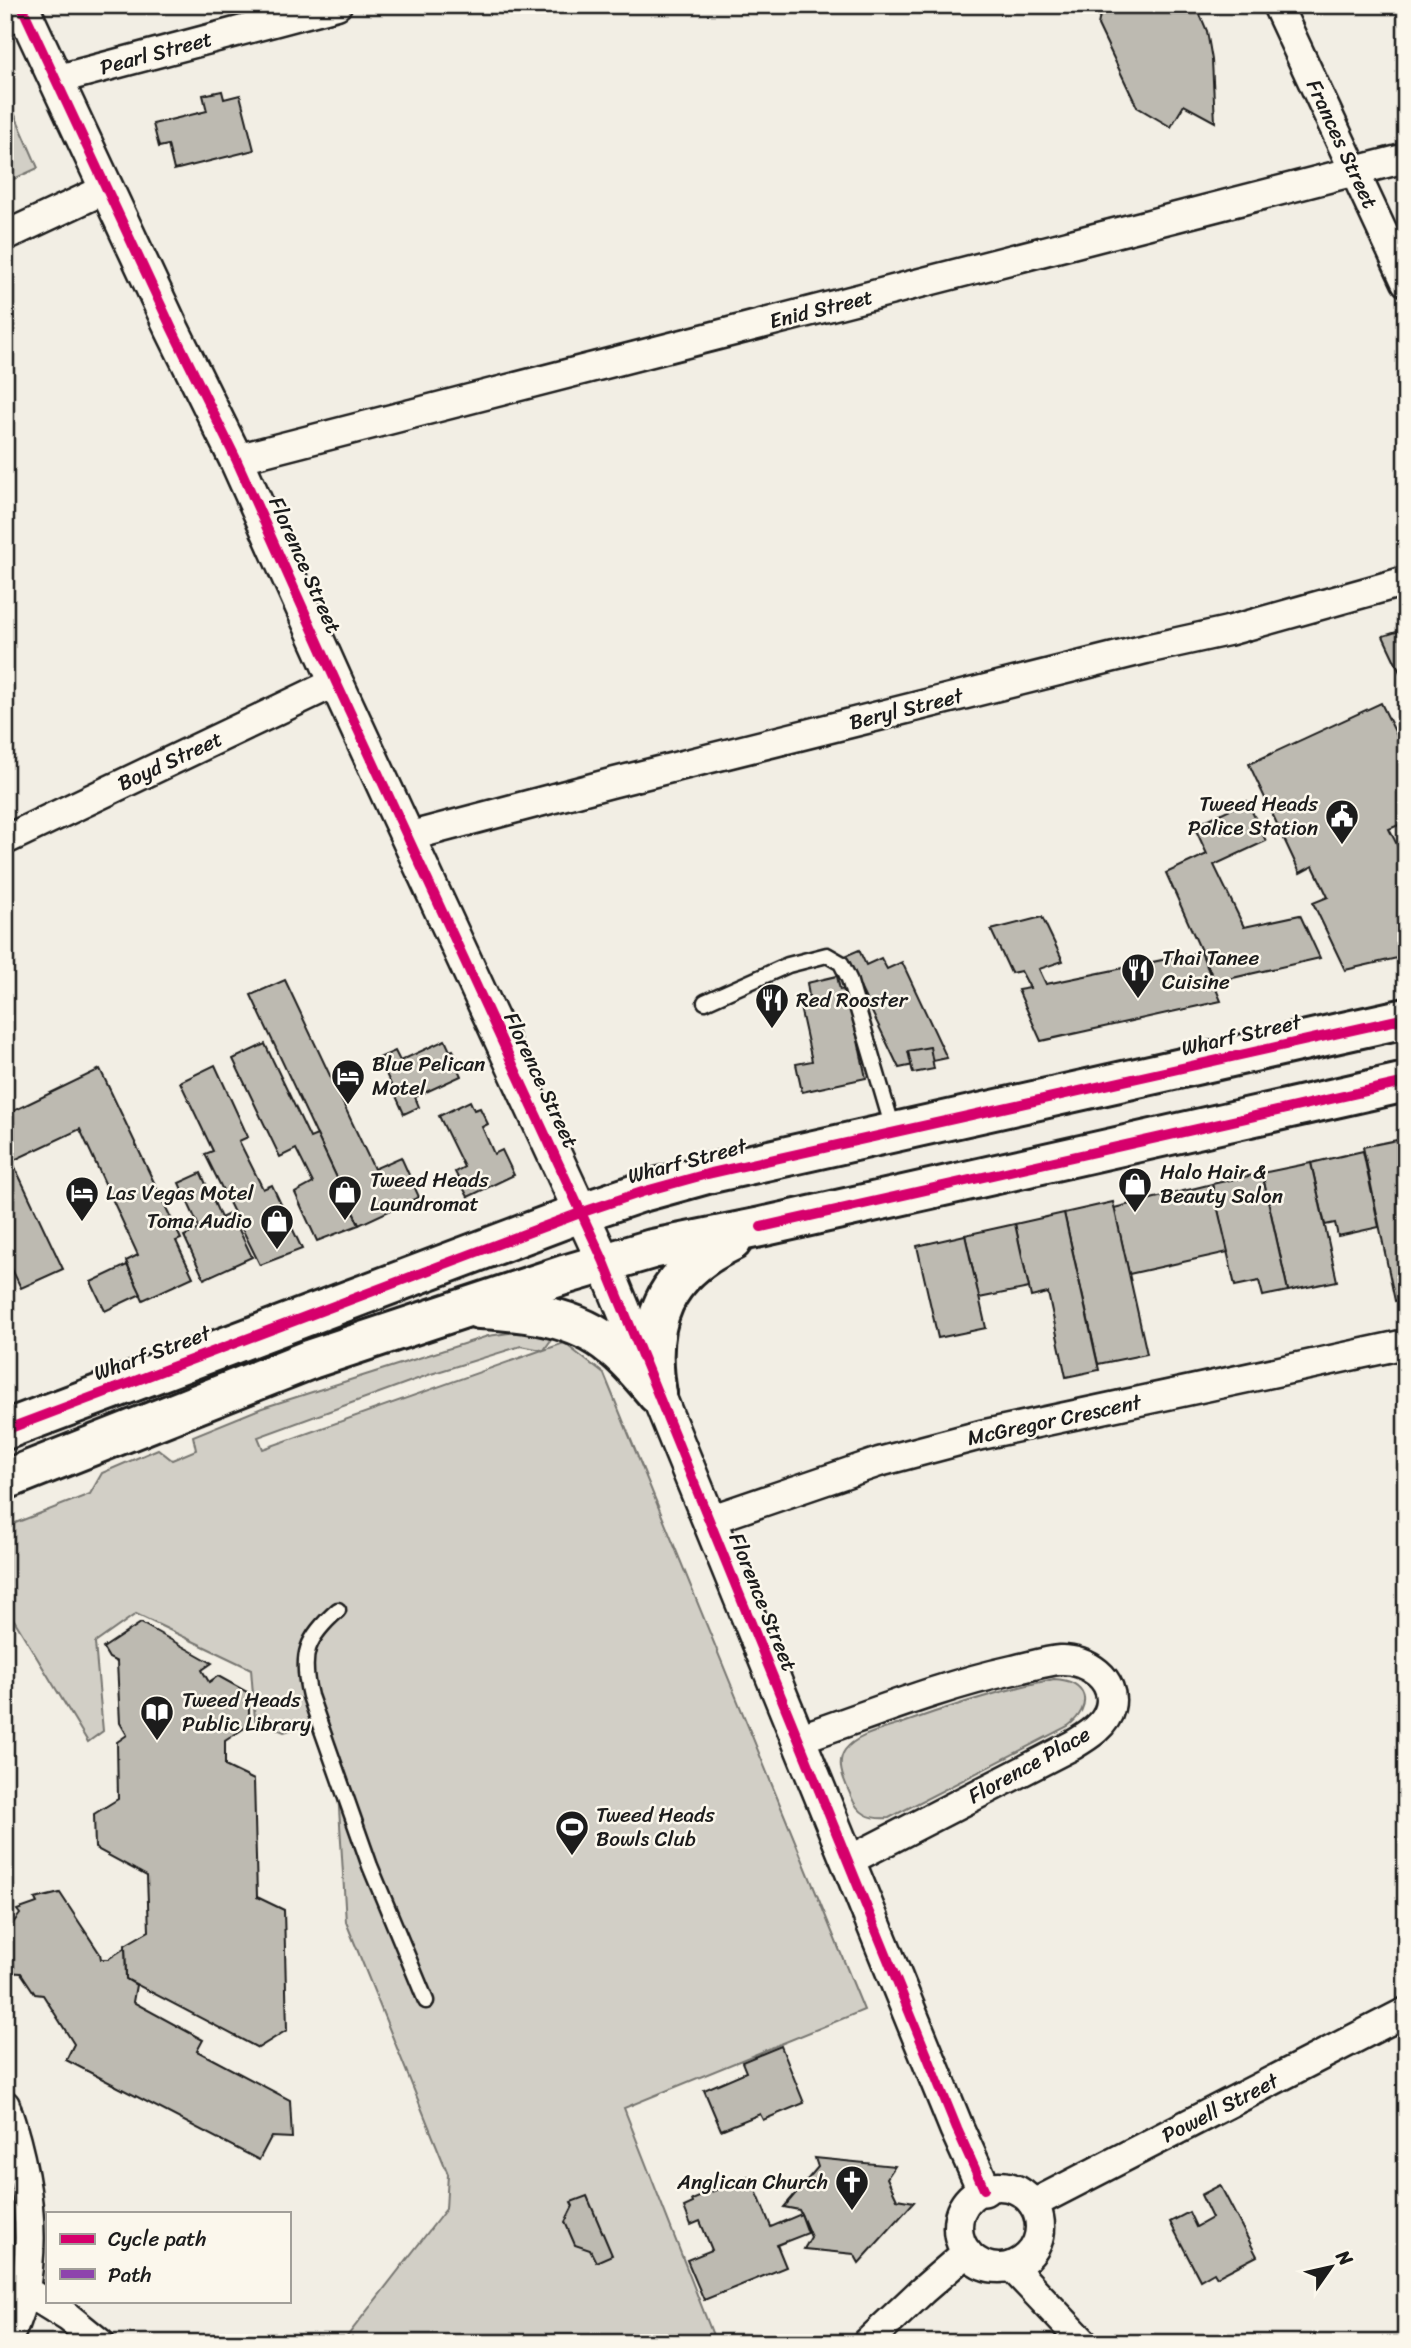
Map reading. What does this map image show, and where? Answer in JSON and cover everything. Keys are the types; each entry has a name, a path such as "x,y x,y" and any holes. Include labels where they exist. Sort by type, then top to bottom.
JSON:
{"main road":[{"name":"Wharf Street","path":"5,1430 580,1213 707,1174 1406,1018"},
{"path":"5,1480 311,1359 604,1262 652,1249 1406,1082"},
{"path":"657,1394 652,1363 653,1341 659,1312 672,1291 690,1266 716,1248 761,1227"},
{"path":"463,1309 535,1314 589,1331 611,1346 657,1394"}],"street":[{"name":"Florence Street","path":"22,5 172,329 236,459 604,1262 957,2129 984,2189"},
{"name":"Pearl Street","path":"55,79 337,5"},
{"name":"Frances Street","path":"1277,5 1406,282"},
{"name":"Enid Street","path":"236,459 1406,158"},
{"path":"5,236 107,188"},
{"name":"Beryl Street","path":"407,837 1132,652 1228,631 1406,581"},
{"name":"Boyd Street","path":"5,840 336,682"},
{"name":"McGregor Crescent","path":"709,1520 879,1462 981,1435 1406,1344"},
{"name":"Florence Place","path":"798,1739 982,1677 1059,1660 1085,1664 1101,1676 1108,1687 1112,1698 1109,1714 1092,1732 1073,1745 848,1861"},
{"name":"Powell Street","path":"1033,2204 1406,2012"},
{"path":"5,2105 16,2136 29,2218 26,2291 6,2343"},
{"path":"998,2186 1011,2188 1024,2194 1033,2204 1039,2216 1038,2242 1031,2254 1021,2262 997,2268 986,2266 967,2252 961,2241 960,2216 965,2205 984,2189 998,2186"},
{"path":"867,2343 967,2252"},
{"path":"1011,2266 1084,2343"},
{"path":"26,2291 68,2317 100,2343"}],"lane":[{"path":"705,1002 788,965 827,956 841,963 849,979 894,1132"},
{"path":"338,1610 312,1637 304,1671 310,1696 370,1866 426,2001"}],"shaded area":[{"path":"5,92 38,168 5,183"},
{"name":"Tweed Heads Bowls Club","path":"523,1331 556,1333 544,1350 564,1343 604,1374 864,2010 624,2108 716,2343 342,2343 446,2209 448,2174 346,1922 338,1792 312,1724 284,1732 255,1720 251,1669 136,1614 95,1643 103,1731 88,1742 5,1605 5,1527 90,1494 102,1473 158,1449 172,1460 196,1450 193,1436 262,1408 488,1336","holes":["521,1346 542,1350 263,1449 258,1437 431,1374"]},
{"path":"1054,1679 1074,1684 1084,1695 1082,1710 1068,1726 889,1818 876,1818 857,1807 841,1767 842,1755 850,1744 872,1733 959,1704"}],"building":[{"path":"1102,5 1196,5 1207,31 1212,60 1215,122 1184,105 1171,127 1137,107 1098,25"},
{"path":"222,91 224,99 240,95 254,150 174,170 168,145 159,147 153,124 207,111 203,95"},
{"path":"1406,629 1406,685 1383,636"},
{"name":"Tweed Heads Police Station","path":"1381,703 1406,754 1406,822 1389,829 1406,862 1406,956 1345,970 1313,903 1328,897 1313,866 1300,873 1249,764"},
{"path":"1247,801 1266,841 1214,865 1244,927 1300,915 1320,958 1215,982 1166,873 1207,854 1194,826"},
{"path":"1042,917 1063,961 1039,969 1046,984 1201,952 1221,1001 1041,1041 1018,990 1030,988 1021,971 1011,973 991,930"},
{"path":"859,950 866,965 881,958 887,969 902,962 947,1058 899,1068 845,956"},
{"path":"837,976 840,990 847,989 866,1078 802,1092 796,1064 812,1061 798,998 809,996 807,983"},
{"path":"285,980 374,1169 401,1157 419,1197 359,1225 251,995"},
{"path":"445,1040 459,1062 455,1063 461,1076 415,1097 419,1107 404,1114 379,1058 395,1051 400,1061"},
{"path":"265,1044 310,1138 317,1135 359,1225 317,1241 295,1193 313,1183 296,1149 280,1157 233,1059"},
{"path":"930,1047 934,1069 913,1073 908,1051"},
{"path":"215,1065 248,1137 239,1141 263,1189 272,1185 302,1249 260,1265 205,1154 213,1151 180,1082"},
{"path":"100,1069 181,1239 176,1241 193,1277 143,1300 126,1261 138,1255 80,1129 12,1161 63,1269 21,1288 5,1255 5,1115"},
{"path":"470,1101 474,1110 480,1108 488,1124 482,1127 494,1154 502,1150 514,1175 468,1197 455,1172 464,1167 439,1116"},
{"path":"1397,1140 1406,1182 1406,1299 1395,1301 1363,1147"},
{"path":"1406,1145 1406,1182 1398,1147"},
{"path":"1363,1151 1379,1227 1338,1236 1335,1223 1325,1225 1311,1163"},
{"path":"1311,1163 1337,1281 1288,1291 1262,1173"},
{"path":"201,1173 221,1218 231,1213 252,1257 204,1279 184,1236 200,1229 179,1183"},
{"path":"1262,1173 1288,1291 1263,1296 1259,1281 1235,1286 1212,1184"},
{"path":"1212,1184 1228,1252 1129,1274 1114,1208"},
{"path":"1113,1202 1147,1354 1098,1364 1064,1213"},
{"path":"1064,1213 1099,1370 1066,1377 1048,1293 1031,1297 1015,1224"},
{"path":"1015,1224 1029,1288 979,1298 965,1235"},
{"path":"965,1235 986,1328 938,1338 917,1246"},
{"path":"127,1265 141,1294 105,1311 91,1282"},
{"path":"141,1623 212,1663 202,1670 209,1682 218,1676 249,1693 249,1725 225,1741 225,1766 254,1780 257,1897 284,1910 287,2030 258,2048 126,1979 125,1945 149,1931 147,1876 95,1848 94,1814 118,1799 117,1742 127,1735 120,1723 117,1662 109,1658 103,1648"},
{"path":"60,1893 101,1959 108,1959 125,1948 126,1979 136,1985 133,2002 203,2040 197,2051 290,2100 292,2138 271,2137 259,2160 66,2060 74,2044 43,1995 35,1994 21,1973 5,1972 9,1935 5,1933 20,1914 17,1910 37,1903 35,1899"},
{"path":"781,2046 804,2103 763,2120 760,2114 721,2130 704,2090 746,2072 742,2062"},
{"name":"Anglican Church","path":"815,2158 895,2166 887,2178 897,2199 914,2202 859,2263 854,2254 804,2249 811,2237 801,2214 799,2210 784,2207 818,2167"},
{"path":"750,2176 771,2227 801,2214 808,2233 777,2245 786,2267 704,2300 687,2260 712,2250 700,2221 691,2225 684,2207 693,2203 692,2200 716,2190 712,2181 721,2177 725,2186"},
{"path":"1220,2185 1257,2256 1217,2277 1214,2272 1200,2280 1170,2222 1189,2212 1196,2227 1212,2218 1201,2195"},
{"path":"587,2196 612,2255 596,2262 590,2250 575,2245 565,2222 573,2206 571,2202"}],"marked path":[{"path":"5,2051 6,2055"}],"cycle path":[{"path":"21,5 172,329 236,459 604,1262 957,2129 984,2189"},
{"path":"5,1430 642,1192 707,1174 1406,1018"},
{"path":"761,1227 1406,1082"}],"place":[{"name":"Tweed Heads Police Station","path":"1342,846"},
{"name":"Thai Tanee Cuisine","path":"1138,1000"},
{"name":"Red Rooster","path":"772,1030"},
{"name":"Blue Pelican Motel","path":"348,1106"},
{"name":"Halo Hair & Beauty Salon","path":"1135,1214"},
{"name":"Tweed Heads Laundromat","path":"345,1222"},
{"name":"Las Vegas Motel","path":"82,1223"},
{"name":"Toma Audio","path":"277,1251"},
{"name":"Tweed Heads Public Library","path":"157,1742"},
{"name":"Tweed Heads Bowls Club","path":"572,1857"},
{"name":"Anglican Church","path":"852,2212"}]}
